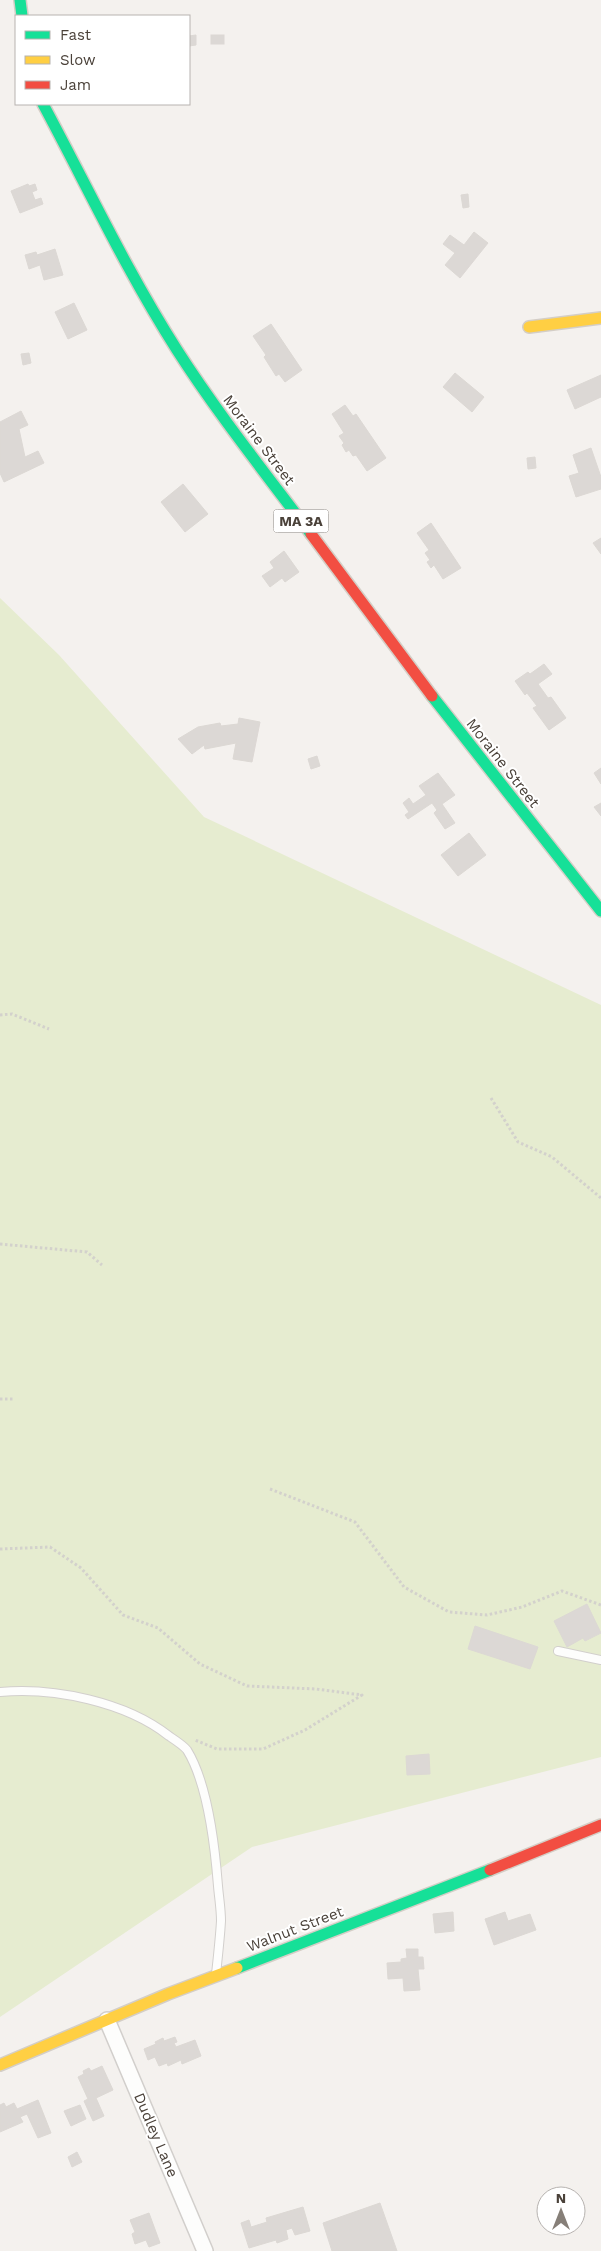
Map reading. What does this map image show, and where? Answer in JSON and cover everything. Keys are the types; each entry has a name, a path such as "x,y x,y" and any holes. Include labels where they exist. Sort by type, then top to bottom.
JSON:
{"main road":[{"path":"20,0 22,15"},
{"name":"Moraine Street","path":"44,105 141,288 202,388 413,672 601,911"},
{"path":"529,327 601,318"},
{"name":"Walnut Street","path":"0,2065 216,1976 456,1884 601,1825"}],"street":[{"name":"Dudley Lane","path":"106,2020 205,2251"}],"lane":[{"path":"558,1651 601,1660"},
{"path":"0,1692 23,1690 62,1694 116,1709 155,1725 186,1749 198,1776 207,1808 216,1862 221,1919 216,1976"}],"path":[{"path":"0,1016 12,1014 49,1029"},
{"path":"491,1098 518,1142 552,1157 601,1198"},
{"path":"0,1244 87,1252 102,1265"},
{"path":"0,1399 14,1399"},
{"path":"270,1489 355,1522 404,1587 449,1612 487,1615 522,1607 562,1591 601,1605"},
{"path":"0,1549 50,1547 81,1568 123,1614 158,1628 200,1664 247,1686 316,1689 362,1695 305,1730 263,1749 217,1749 188,1738"}],"green space":[{"path":"0,598 59,655 204,817 601,1005 601,1757 252,1847 0,2017"}],"building":[{"path":"196,35 196,45 190,46 190,36"},
{"path":"211,35 224,35 224,44 211,44"},
{"path":"28,184 29,186 35,184 37,190 32,192 35,200 41,198 43,204 20,213 11,191"},
{"path":"468,194 469,207 463,208 461,195"},
{"path":"474,232 488,243 460,278 445,265 455,253 443,244 450,235 464,245"},
{"path":"55,249 63,275 44,280 40,265 29,269 25,255 36,252 37,255"},
{"path":"74,303 87,330 68,339 55,312"},
{"path":"271,324 302,370 285,382 279,374 276,376 264,357 266,355 253,336"},
{"path":"29,353 31,363 23,365 21,354"},
{"path":"455,373 484,397 472,412 443,387"},
{"path":"601,375 601,397 575,409 567,390"},
{"path":"345,405 353,416 356,414 386,458 367,471 356,455 353,456 349,450 346,452 342,445 344,443 339,436 344,433 332,414"},
{"path":"21,411 28,425 19,429 25,457 38,451 44,463 4,482 0,473 0,422"},
{"path":"591,448 601,477 601,489 576,497 569,476 579,473 573,455"},
{"path":"535,457 536,468 528,469 527,458"},
{"path":"183,484 208,514 185,532 161,502"},
{"path":"431,523 461,568 443,579 434,565 431,568 427,562 430,560 425,553 429,550 417,533"},
{"path":"601,538 601,554 593,543"},
{"path":"284,551 299,572 285,582 282,578 270,587 262,576 274,568 270,562"},
{"path":"544,664 552,674 538,684 548,698 551,697 566,718 549,730 533,708 537,706 527,693 525,695 515,681 528,672 530,674"},
{"path":"239,718 260,722 252,762 233,759 236,743 205,749 204,745 192,754 178,739 198,727 220,723 221,726 238,724"},
{"path":"317,756 320,766 311,769 308,759"},
{"path":"601,768 601,784 594,773"},
{"path":"438,773 455,795 442,804 455,823 445,829 434,813 437,810 432,803 408,819 405,815 409,812 403,803 409,798 413,804 426,795 419,786"},
{"path":"601,803 601,816 594,807"},
{"path":"469,833 486,855 458,876 441,855"},
{"path":"587,1604 601,1633 585,1641 583,1638 567,1647 554,1621"},
{"path":"475,1626 538,1647 530,1669 468,1649"},
{"path":"429,1754 430,1774 407,1775 406,1756"},
{"path":"453,1912 454,1931 435,1933 433,1914"},
{"path":"505,1912 508,1921 530,1914 536,1930 494,1945 485,1919"},
{"path":"406,1949 418,1949 418,1957 423,1957 424,1969 418,1969 420,1990 404,1991 403,1978 388,1979 387,1963 401,1962 401,1959 407,1958"},
{"path":"175,2037 177,2042 174,2043 176,2047 195,2040 201,2056 182,2064 181,2060 168,2066 167,2063 159,2066 155,2057 148,2060 144,2049 156,2044 155,2042 163,2038 164,2041"},
{"path":"102,2066 113,2090 96,2098 104,2116 93,2121 84,2101 88,2099 78,2077 89,2068 91,2071"},
{"path":"38,2100 51,2133 38,2138 27,2114 20,2117 23,2122 0,2132 0,2105 4,2103 6,2107 14,2103 17,2109"},
{"path":"80,2105 86,2119 71,2126 64,2111"},
{"path":"77,2152 82,2162 72,2167 68,2157"},
{"path":"380,2203 397,2251 332,2251 323,2223"},
{"path":"303,2207 310,2231 295,2235 292,2228 286,2230 288,2239 277,2243 276,2240 249,2248 241,2223 249,2220 251,2227 267,2222 266,2218"},
{"path":"149,2213 160,2243 149,2247 146,2240 135,2244 132,2234 135,2232 130,2220"}],"traffic: fast":[{"path":"20,0 22,15"},
{"path":"44,105 124,260 177,350 226,421 311,534"},
{"path":"432,696 601,911"},
{"path":"237,1968 490,1870"}],"traffic: slow":[{"path":"529,327 601,318"},
{"path":"0,2065 168,1994 237,1968"}],"traffic: jam":[{"path":"311,534 432,696"},
{"path":"490,1870 601,1825"}]}
